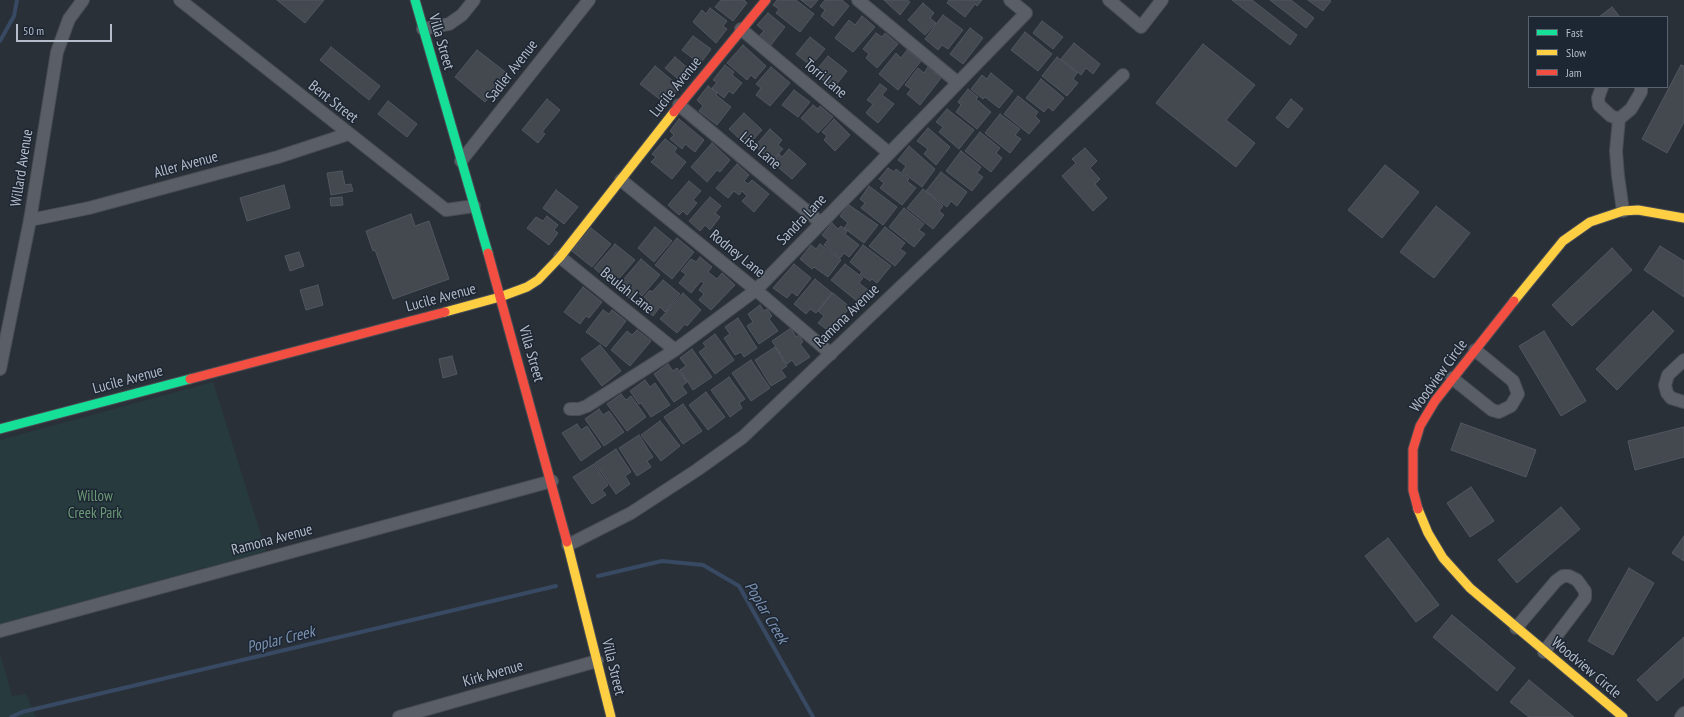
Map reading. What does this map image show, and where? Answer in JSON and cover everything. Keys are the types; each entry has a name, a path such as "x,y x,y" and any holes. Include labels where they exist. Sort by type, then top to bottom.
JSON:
{"street":[{"name":"Willard Avenue","path":"0,369 30,220 57,52 69,19 83,0"},
{"name":"Bent Street","path":"180,0 446,210 474,206"},
{"name":"Villa Street","path":"415,0 552,481 611,717"},
{"path":"423,29 450,24 462,15 474,0"},
{"name":"Sadler Avenue","path":"461,161 589,0"},
{"name":"Lucile Avenue","path":"0,429 500,297 527,287 538,280 560,257 679,105 766,0"},
{"path":"858,0 957,82"},
{"name":"Sandra Lane","path":"570,409 579,409 587,406 675,350 756,290 1026,12 1010,0"},
{"path":"1109,0 1141,27 1162,0"},
{"name":"Torri Lane","path":"741,29 889,153"},
{"name":"Ramona Avenue","path":"568,545 630,513 697,470 743,437 1123,75"},
{"path":"1602,88 1598,98 1599,105 1611,116 1619,119"},
{"path":"1623,211 1616,151 1619,119 1631,109 1641,92 1641,88"},
{"name":"Lisa Lane","path":"679,105 821,223"},
{"name":"Aller Avenue","path":"30,220 89,208 263,161 348,134"},
{"name":"Rodney Lane","path":"621,180 756,290 831,354"},
{"name":"Woodview Circle","path":"1623,717 1544,652 1465,583 1443,558 1428,534 1417,508 1413,490 1413,449 1425,416 1452,378 1563,241 1590,222 1623,211 1638,210 1656,212 1684,218"},
{"name":"Beulah Lane","path":"560,257 675,350"},
{"path":"1452,378 1492,410 1499,412 1511,406 1518,394 1513,381 1475,350"},
{"path":"1684,360 1668,375 1665,385 1671,398 1684,402"},
{"name":"Ramona Avenue","path":"0,630 552,481"},
{"path":"1516,628 1556,580 1563,576 1569,576 1577,580 1585,591 1585,598 1544,652"},
{"name":"Kirk Avenue","path":"399,717 597,661"},
{"path":"1681,717 1684,713"}],"green space":[{"name":"Willow Creek Park","path":"213,382 266,551 0,624 0,440"},
{"path":"0,654 12,696 26,694 36,717 0,717"}],"building":[{"path":"277,0 324,0 305,23"},
{"path":"721,0 744,0 747,3 733,21 715,7"},
{"path":"777,0 796,0 814,14 800,32 776,13 779,9 773,5"},
{"path":"801,0 818,0 811,8"},
{"path":"825,0 842,0 849,6 833,26 821,16 825,10 820,6"},
{"path":"884,0 907,0 910,2 900,15"},
{"path":"949,0 982,0 977,6 975,4 965,17 947,3"},
{"path":"1232,0 1252,0 1297,35 1290,45"},
{"path":"1270,0 1291,0 1314,18 1306,28"},
{"path":"1308,0 1329,0 1331,1 1323,11"},
{"path":"923,3 934,13 930,18 936,23 925,35 908,20"},
{"path":"1612,7 1619,16 1600,16"},
{"path":"710,8 727,21 723,26 727,29 716,43 693,22 702,10 706,14"},
{"path":"768,13 785,27 771,45 759,36 764,31 757,25"},
{"path":"943,15 963,30 948,49 942,45 938,50 925,39"},
{"path":"862,16 875,27 853,52 835,38 849,20 855,25"},
{"path":"1042,21 1063,37 1053,49 1033,33"},
{"path":"970,28 983,38 963,64 950,54"},
{"path":"1025,32 1052,54 1038,71 1011,50"},
{"path":"876,33 882,37 885,33 898,44 877,68 866,58 869,54 863,49"},
{"path":"693,36 711,49 700,64 682,50"},
{"path":"810,37 825,49 811,66 796,54"},
{"path":"1074,43 1100,64 1093,74 1086,68 1081,75 1061,59"},
{"path":"1203,44 1255,85 1226,120 1255,143 1236,167 1156,103"},
{"path":"743,45 766,66 755,79 751,75 747,80 727,63"},
{"path":"331,47 380,86 369,100 320,60"},
{"path":"477,50 508,74 485,102 455,77"},
{"path":"907,50 921,61 898,90 879,74 896,53 901,58"},
{"path":"828,56 847,71 836,85 831,81 828,84 814,73"},
{"path":"675,57 692,72 683,83 665,68"},
{"path":"1057,57 1077,73 1073,79 1078,83 1067,96 1042,76"},
{"path":"725,65 734,72 732,75 742,83 733,94 729,91 724,98 712,88 717,82 713,80"},
{"path":"1681,65 1684,66 1684,122 1667,153 1642,139"},
{"path":"655,66 680,87 666,104 640,84"},
{"path":"771,67 790,83 770,106 756,95 761,88 756,84"},
{"path":"928,67 941,78 920,105 907,94 911,89 905,85 918,68 924,73"},
{"path":"991,73 1013,91 999,108 985,97 983,99 971,89 982,75 987,79"},
{"path":"1041,79 1064,98 1053,111 1048,107 1044,112 1026,98"},
{"path":"880,84 887,89 882,95 894,104 878,123 866,113 873,104 867,100"},
{"path":"708,86 717,93 716,95 731,107 717,125 699,111 703,106 697,100"},
{"path":"968,89 978,97 976,99 991,112 977,129 956,112 961,105 958,102"},
{"path":"794,90 810,102 798,117 782,105"},
{"path":"1018,96 1038,112 1035,116 1040,121 1029,134 1004,114"},
{"path":"547,99 560,110 542,132 545,134 538,143 522,130"},
{"path":"1291,99 1303,109 1288,128 1276,118"},
{"path":"388,101 417,124 407,137 378,114"},
{"path":"813,105 818,109 820,106 833,117 818,133 801,118"},
{"path":"947,109 974,130 959,149 939,132 943,127 936,122"},
{"path":"744,113 762,130 750,143 745,138 742,141 729,129"},
{"path":"1000,114 1020,129 1015,135 1021,139 1010,153 985,133"},
{"path":"679,119 704,140 695,152 685,144 682,149 670,139 674,135 670,131"},
{"path":"834,119 850,135 835,151 824,140 827,136 822,132"},
{"path":"928,128 950,147 936,165 924,154 928,149 917,141"},
{"path":"770,129 782,140 778,145 783,149 772,161 755,146"},
{"path":"980,132 1000,148 996,153 1002,158 991,172 965,151"},
{"path":"665,139 677,148 674,152 686,162 672,179 651,162 656,157 652,154"},
{"path":"712,143 730,160 720,172 717,170 707,182 691,167"},
{"path":"909,146 935,169 922,187 902,172 906,166 898,160"},
{"path":"1085,148 1097,161 1090,168 1100,179 1095,184 1107,198 1093,211 1062,176 1076,163 1072,159"},
{"path":"789,149 806,164 792,179 772,162 779,154 782,157"},
{"path":"961,151 981,167 977,173 983,177 972,191 946,171"},
{"path":"737,164 749,175 744,181 748,184 752,180 769,194 754,212 742,201 747,196 742,191 739,195 734,191 728,198 716,188"},
{"path":"1385,165 1419,192 1382,238 1348,210"},
{"path":"888,168 894,172 896,169 909,179 907,181 916,188 902,205 880,188 884,183 879,179"},
{"path":"342,171 345,185 351,184 353,191 331,195 327,173"},
{"path":"941,172 967,192 957,206 951,201 947,207 926,191"},
{"path":"689,181 701,191 693,200 697,203 687,215 683,211 679,215 668,205"},
{"path":"284,185 290,208 247,221 240,198"},
{"path":"869,186 897,207 883,225 861,208 865,203 860,199"},
{"path":"923,189 943,206 939,211 944,215 933,229 907,208"},
{"path":"556,190 578,207 564,224 543,208"},
{"path":"342,197 343,205 331,206 330,198"},
{"path":"710,197 721,206 715,213 720,217 710,230 705,225 700,231 689,221"},
{"path":"849,205 878,225 864,243 844,228 848,223 840,216"},
{"path":"1436,206 1470,233 1434,278 1400,252"},
{"path":"904,208 924,224 919,230 925,234 914,247 889,227"},
{"path":"411,214 415,226 429,221 449,279 393,299 375,250 373,251 366,231"},
{"path":"547,216 558,225 554,230 558,233 549,245 527,228 536,217 543,221"},
{"path":"832,223 838,229 841,226 847,231 845,234 859,245 849,257 844,253 840,258 824,245 828,240 822,235"},
{"path":"655,227 672,241 654,262 638,248"},
{"path":"885,227 905,243 900,249 906,253 895,266 869,246"},
{"path":"591,228 611,244 592,267 572,251"},
{"path":"677,238 694,252 672,279 655,265"},
{"path":"615,244 635,260 617,281 612,277 609,281 594,268"},
{"path":"820,244 841,260 828,277 814,267 812,269 800,259 811,245 816,249"},
{"path":"863,245 891,266 877,283 872,279 870,281 860,274 862,272 850,262"},
{"path":"1660,246 1684,261 1684,297 1644,270"},
{"path":"1612,248 1632,270 1572,326 1552,305"},
{"path":"299,252 304,266 290,271 285,256"},
{"path":"700,257 712,267 708,272 717,279 722,273 735,285 711,310 699,300 704,294 699,290 704,283 701,281 691,293 679,283 686,274 681,271 691,259 696,262"},
{"path":"641,259 660,275 642,296 637,291 630,299 617,287"},
{"path":"794,264 811,278 797,296 792,292 787,298 773,288"},
{"path":"845,264 863,278 859,283 868,290 858,302 831,280"},
{"path":"815,279 832,293 816,313 810,309 806,314 794,304"},
{"path":"663,280 680,294 665,312 660,307 653,316 641,306 647,299 644,297 650,290 652,292"},
{"path":"318,285 323,305 306,310 300,290"},
{"path":"583,287 602,302 589,318 586,316 580,324 564,312"},
{"path":"683,293 701,310 687,326 685,324 677,333 660,319"},
{"path":"833,293 850,307 830,332 818,323 824,316 818,311"},
{"path":"760,305 764,311 767,309 772,316 769,319 778,331 759,344 747,326 753,322 748,314"},
{"path":"603,310 609,314 612,310 626,321 606,347 586,332"},
{"path":"1653,311 1674,331 1617,390 1596,369"},
{"path":"738,318 757,348 744,357 741,352 735,355 724,338 730,334 725,327"},
{"path":"791,328 796,337 799,335 803,342 800,344 810,357 796,366 792,360 787,364 772,341"},
{"path":"637,330 651,341 630,366 611,350 627,331 632,335"},
{"path":"1544,331 1586,401 1561,416 1519,346"},
{"path":"715,334 734,360 715,374 699,352 706,347 703,343"},
{"path":"600,345 621,371 602,386 581,359"},
{"path":"775,347 787,366 781,370 786,377 771,386 755,360"},
{"path":"692,349 712,377 693,390 680,370 686,366 680,358"},
{"path":"452,356 457,374 443,378 439,359"},
{"path":"751,360 770,388 751,401 732,373"},
{"path":"668,364 673,371 677,368 687,382 682,386 687,393 674,402 654,374"},
{"path":"729,377 745,399 739,403 742,408 730,417 711,390"},
{"path":"645,380 650,387 655,383 670,405 651,417 630,391"},
{"path":"706,392 725,417 708,430 689,405"},
{"path":"621,394 626,400 631,396 646,417 627,431 607,404"},
{"path":"683,404 702,431 683,444 664,417"},
{"path":"599,409 603,415 609,411 624,432 604,446 585,419"},
{"path":"660,421 680,446 661,461 641,435"},
{"path":"1461,423 1536,450 1526,477 1451,450"},
{"path":"577,424 581,430 587,426 601,447 581,461 562,433"},
{"path":"1684,427 1684,457 1635,470 1628,441"},
{"path":"639,435 653,457 647,461 651,467 637,476 619,448"},
{"path":"616,449 631,472 625,476 630,484 616,494 595,463"},
{"path":"594,464 608,485 602,490 606,495 592,504 573,477"},
{"path":"1471,487 1494,521 1470,537 1447,503"},
{"path":"1561,507 1580,529 1517,583 1498,560"},
{"path":"1684,536 1684,561 1672,553"},
{"path":"1388,538 1439,605 1416,622 1365,556"},
{"path":"1629,568 1654,583 1613,655 1588,641"},
{"path":"1452,615 1515,668 1497,691 1433,637"},
{"path":"1684,637 1684,677 1657,701 1637,680"},
{"path":"1529,680 1574,717 1529,717 1510,702"}],"waterway":[{"path":"0,41 14,16 17,0"},
{"name":"Poplar Creek","path":"598,576 662,561 703,565 739,586 813,717"},
{"name":"Poplar Creek","path":"11,717 22,712 556,586"}],"traffic: fast":[{"path":"415,0 488,253"},
{"path":"0,429 190,379"}],"traffic: slow":[{"path":"445,312 500,297 527,287 538,280 560,257 674,112"},
{"path":"1514,301 1563,241 1590,222 1623,211 1638,210 1684,218"},
{"path":"1418,509 1428,533 1443,558 1470,588 1623,717"},
{"path":"567,542 611,717"}],"traffic: jam":[{"path":"674,112 766,0"},
{"path":"488,253 567,542"},
{"path":"1418,509 1413,490 1413,449 1420,426 1435,401 1514,301"},
{"path":"190,379 445,312"}]}
